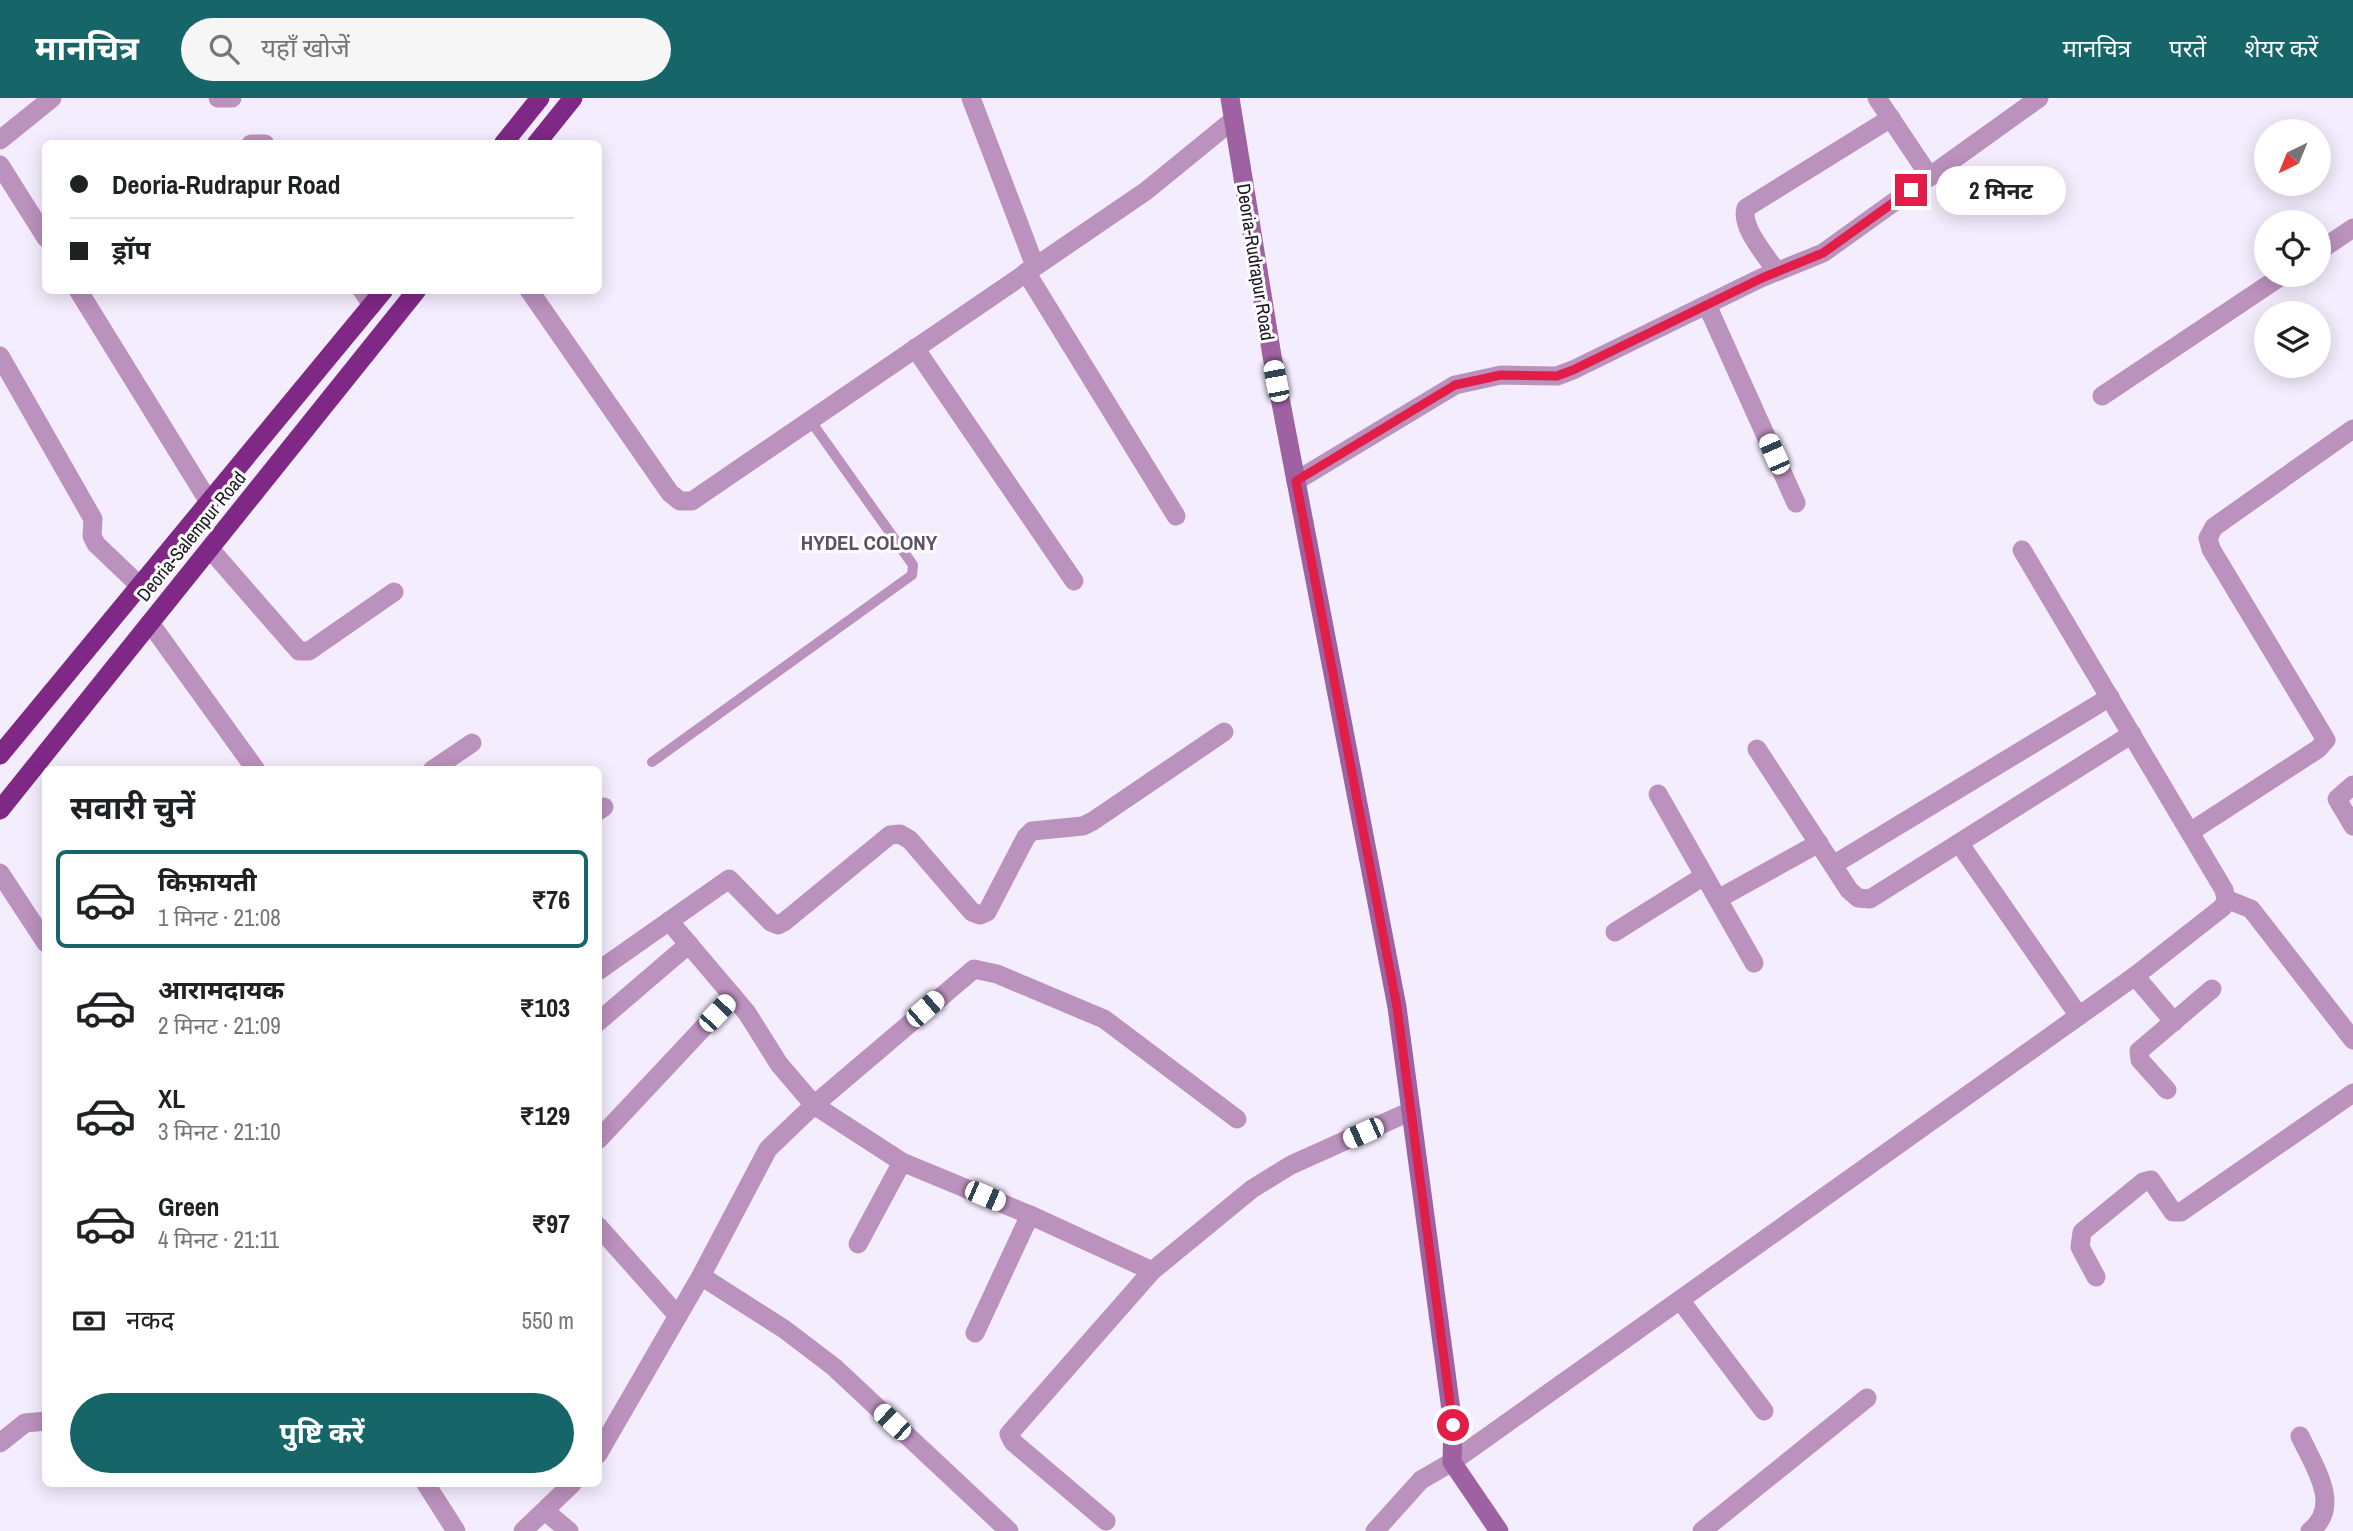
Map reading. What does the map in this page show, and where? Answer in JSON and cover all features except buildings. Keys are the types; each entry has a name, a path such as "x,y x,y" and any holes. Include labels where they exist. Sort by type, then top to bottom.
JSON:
{"highway":[{"path":"506,140 540,98"},
{"path":"539,140 573,98"},
{"name":"Deoria-Salempur Road","path":"0,810 414,294"},
{"name":"Deoria-Salempur Road","path":"0,755 209,502 373,295"}],"main road":[{"name":"Deoria-Rudrapur Road","path":"1230,98 1272,356 1397,1007 1453,1425 1452,1462"},
{"path":"1452,1462 1499,1531"}],"street":[{"path":"0,140 52,98"},
{"path":"218,98 232,98"},
{"path":"971,98 1030,269 1176,516"},
{"path":"1877,98 1930,177"},
{"path":"1296,481 1455,385 1501,375 1557,376 1776,271 1823,253 2039,98"},
{"path":"1776,271 1748,226 1744,216 1746,208 1891,118"},
{"path":"532,294 670,493 680,501 692,501 1146,191 1233,120"},
{"path":"0,165 42,232"},
{"path":"2331,243 2353,228"},
{"path":"2102,396 2265,287"},
{"path":"80,294 209,502"},
{"path":"1707,305 1796,503"},
{"path":"915,348 1074,581"},
{"path":"0,356 93,519 92,536 96,544 140,586"},
{"path":"2190,832 2318,748 2326,740 2211,548 2208,538 2214,527 2353,429"},
{"path":"210,549 299,651 309,651 394,592"},
{"path":"2022,550 2190,832 2226,899 2251,909 2353,1040"},
{"path":"150,623 253,766"},
{"path":"1833,865 2109,697"},
{"path":"602,968 729,879 778,925 883,838 900,834 910,840 972,912 980,915 987,912 1026,837 1032,831 1083,826 1093,821 1224,732"},
{"path":"1757,749 1849,890 1858,898 1870,899 2132,734"},
{"path":"438,766 472,743"},
{"path":"2353,785 2337,799 2353,826"},
{"path":"1658,794 1754,963"},
{"path":"1718,899 1819,843"},
{"path":"1959,843 2079,1017"},
{"path":"0,873 42,937"},
{"path":"1615,932 1704,876"},
{"path":"1375,1531 1421,1480 1452,1462 2079,1017 2216,915 2226,899"},
{"path":"669,921 733,996 779,1064 814,1105 902,1162 1030,1215 1152,1270"},
{"path":"602,1019 689,944"},
{"path":"602,1447 701,1276 768,1149 814,1105 962,976 974,970 998,974 1104,1019 1237,1119"},
{"path":"2135,976 2174,1022"},
{"path":"2167,1090 2138,1055 2212,989"},
{"path":"602,1136 733,996"},
{"path":"2096,1277 2080,1247 2082,1232 2143,1182 2151,1180 2173,1212 2181,1212 2353,1093"},
{"path":"1106,1521 1013,1442 1009,1434 1152,1270 1252,1189 1291,1165 1411,1111"},
{"path":"859,1244 902,1162"},
{"path":"975,1333 1030,1215"},
{"path":"602,1230 678,1316"},
{"path":"701,1276 784,1329 834,1367 1009,1531"},
{"path":"1680,1300 1763,1411"},
{"path":"1702,1531 1867,1398"},
{"path":"0,1443 25,1423 42,1421"},
{"path":"2300,1436 2324,1487 2326,1506 2323,1518 2310,1531"},
{"path":"428,1487 456,1531"},
{"path":"523,1531 569,1487"},
{"path":"545,1511 569,1531"}],"lane":[{"path":"652,762 912,575 913,565 810,420"}],"district":[{"name":"HYDEL COLONY","path":"869,542"}],"route":[{"path":"1453,1425 1397,1007 1296,481 1455,385 1501,375 1557,376 1776,271 1823,253 1911,190"}]}
